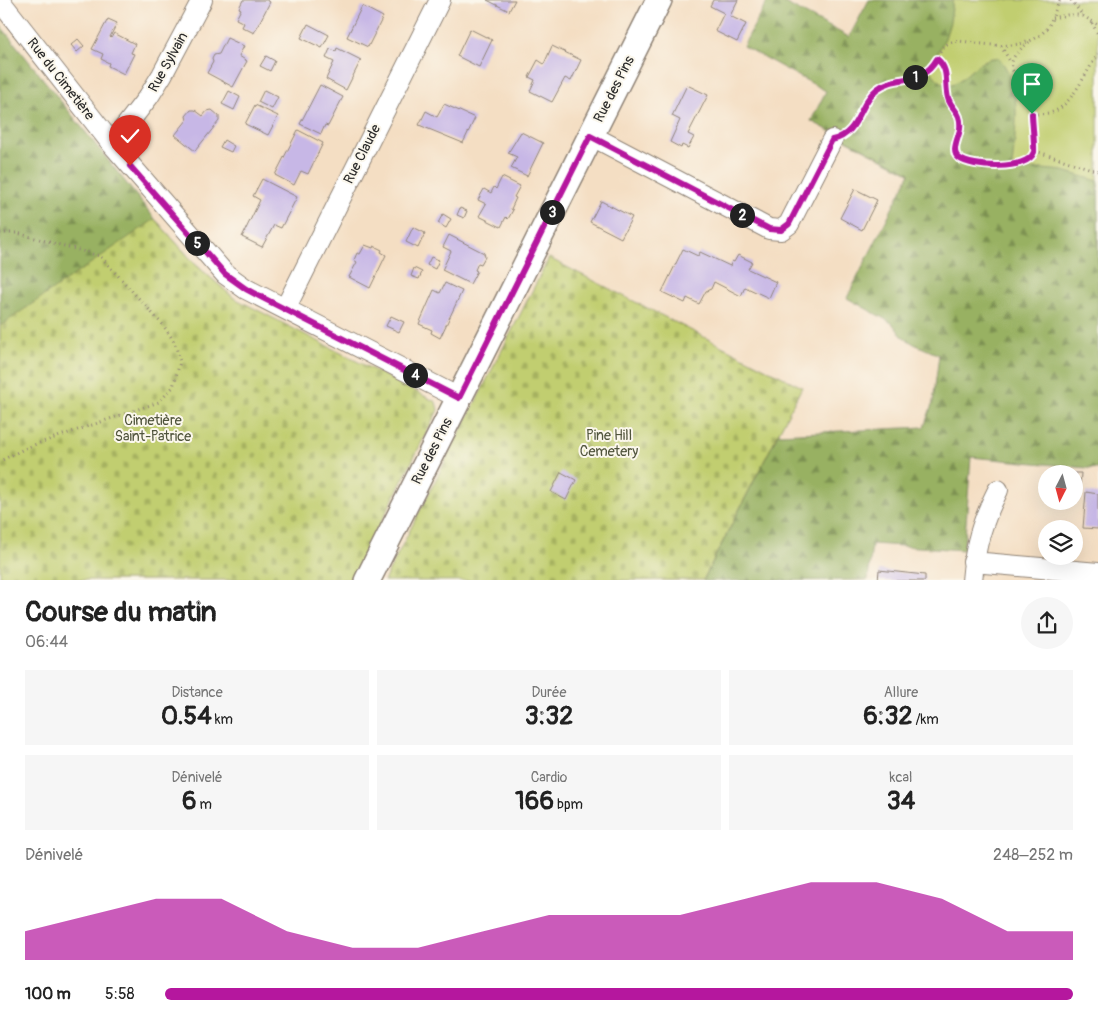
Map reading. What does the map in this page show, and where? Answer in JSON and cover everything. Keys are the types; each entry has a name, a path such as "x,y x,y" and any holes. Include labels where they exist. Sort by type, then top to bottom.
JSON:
{"street":[{"name":"Rue Sylvain","path":"112,144 137,113 162,75 202,0"},
{"name":"Rue Claude","path":"285,309 440,0"},
{"name":"Rue des Pins","path":"366,580 659,0"},
{"name":"Rue du Cimetière","path":"0,1 112,144 225,274 246,289 459,398"},
{"path":"590,136 769,229 781,230 789,224 832,140"},
{"path":"998,490 980,530 972,571 1098,573"}],"path":[{"path":"1011,64 1016,54 1045,30 1060,0"},
{"path":"1071,0 1083,16 1098,25"},
{"path":"1052,18 1067,14 1083,16"},
{"path":"1092,22 1098,34"},
{"path":"832,140 841,138 848,133 874,91 887,84 924,74 950,42 962,41 1001,46 1014,45 1031,40"},
{"path":"937,59 944,67 948,98 959,114 960,130 955,147 958,158 977,165 1004,166 1030,158 1035,150 1032,114 1011,64 1001,46"},
{"path":"1032,114 1050,113 1068,102 1098,54"},
{"path":"1035,150 1098,171"},
{"path":"0,233 17,233 100,256 162,325 175,343 180,362 173,387 159,402 28,447 0,460"}],"green space":[{"path":"768,0 779,0 849,37 869,0 953,0 950,22 945,38 930,69 939,80 947,84 955,83 979,64 989,59 999,58 1007,70 1015,96 1016,125 1012,167 1016,170 1042,169 1063,171 1098,181 1098,469 1083,468 1083,465 1056,465 971,457 964,550 872,544 868,580 704,580 778,434 924,427 933,402 939,355 914,344 902,336 892,323 847,298 910,173 811,121 826,91 743,46"},
{"path":"914,0 1098,0 1098,272 844,139"},
{"path":"0,25 155,219 196,265 234,298 0,554"},
{"name":"Cimetière Saint-Patrice","path":"155,219 196,265 234,298 436,402 438,410 352,580 0,580 0,326"},
{"name":"Pine Hill Cemetery","path":"549,258 802,387 703,580 385,580"}],"building":[{"path":"243,0 267,0 270,2 254,33 242,27 244,23 236,19"},
{"path":"487,0 515,0 509,11"},
{"path":"713,0 738,0 730,16 746,24 737,42 715,31 724,13 710,6"},
{"path":"362,6 383,17 368,47 347,37"},
{"path":"108,19 117,23 111,38 114,33 135,44 131,53 134,54 124,74 108,66 109,63 101,59 103,54 92,49"},
{"path":"308,24 329,35 322,48 301,38"},
{"path":"470,29 492,40 479,67 457,56"},
{"path":"227,38 244,46 239,56 247,61 233,87 207,73 213,62 214,55 219,54"},
{"path":"78,39 84,46 77,52 71,45"},
{"path":"552,46 581,60 571,81 565,78 552,102 530,91 535,80 529,77 538,60 544,64"},
{"path":"337,48 361,60 346,90 326,79 334,62 326,58 330,49 336,51"},
{"path":"266,56 275,61 270,71 260,66"},
{"path":"320,85 343,97 328,126 325,125 321,134 300,124"},
{"path":"687,85 708,95 688,134 694,137 688,148 682,145 681,148 670,142 680,120 672,116"},
{"path":"264,90 278,97 272,109 258,102"},
{"path":"229,91 240,97 234,110 222,104"},
{"path":"444,104 475,118 463,143 419,125 426,111 437,117"},
{"path":"255,105 278,116 268,135 245,124"},
{"path":"191,110 195,110 203,116 207,111 212,110 219,116 219,121 195,151 175,135 187,120 186,116"},
{"path":"298,130 323,143 308,174 301,171 294,185 275,175"},
{"path":"521,132 543,143 527,176 511,168 517,157 508,153"},
{"path":"224,140 234,146 231,152 220,147"},
{"path":"502,177 520,186 514,197 516,198 511,209 513,210 508,219 506,217 501,227 479,216 486,204 478,200 484,189 491,193 494,187 496,189"},
{"path":"262,179 297,197 281,228 274,225 262,247 242,237 260,200 253,196"},
{"path":"855,189 877,200 862,230 840,218"},
{"path":"601,201 632,217 621,238 590,222"},
{"path":"460,208 467,211 464,218 457,215"},
{"path":"443,214 451,219 446,228 438,223"},
{"path":"413,227 425,233 418,248 406,242"},
{"path":"449,235 484,253 485,257 481,264 478,263 475,270 477,271 470,284 442,270 451,251 443,247"},
{"path":"365,245 373,248 374,246 382,250 381,252 386,255 370,288 349,277 357,262 354,260 357,253 360,254"},
{"path":"683,249 698,256 700,252 730,266 738,255 752,262 748,269 776,282 769,298 745,287 741,296 714,282 711,289 706,291 699,304 687,298 685,303 662,292"},
{"path":"431,257 439,260 435,269 427,265"},
{"path":"414,268 422,272 419,279 411,276"},
{"path":"445,283 462,291 440,338 431,333 432,330 419,324 434,290 440,293"},
{"path":"391,316 404,322 399,332 386,326"},
{"path":"561,472 576,480 566,500 551,492"},
{"path":"1086,492 1098,494 1098,529 1083,528"},
{"path":"879,570 925,575 925,580 878,580"}],"route":[{"path":"130,166 225,274 234,281 261,297 459,398 590,136 769,229 781,230 789,224 832,140 841,138 848,133 874,91 887,84 924,74 937,59 944,67 948,98 959,114 960,130 955,147 958,158 977,165 1004,166 1030,158 1035,150 1033,147 1032,114"}]}
